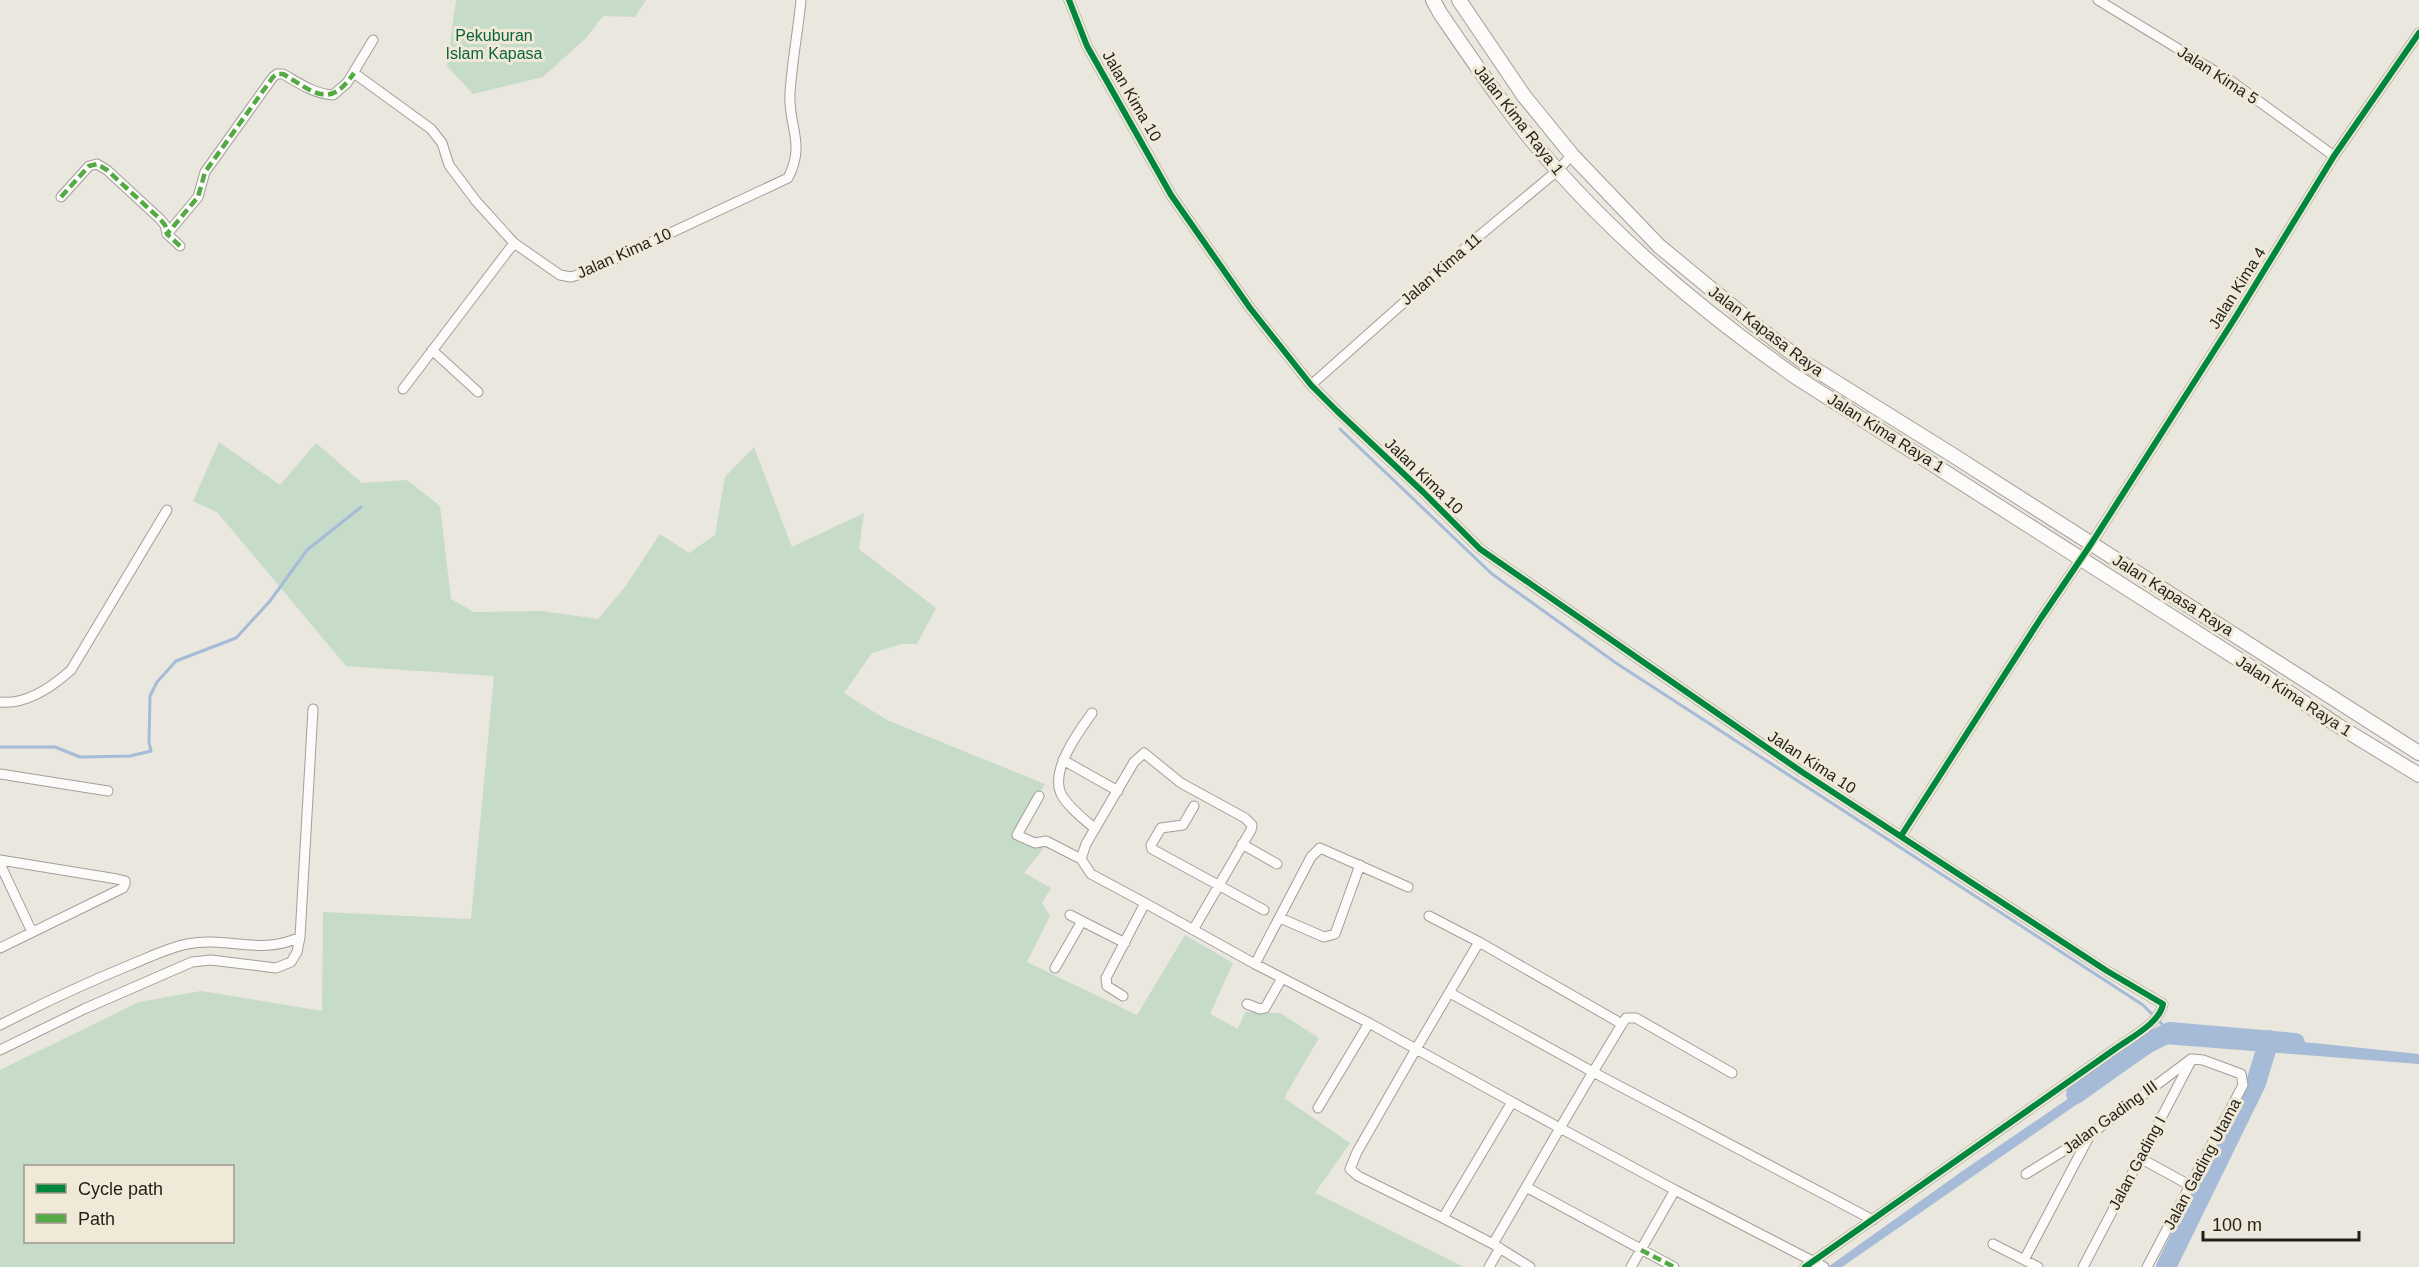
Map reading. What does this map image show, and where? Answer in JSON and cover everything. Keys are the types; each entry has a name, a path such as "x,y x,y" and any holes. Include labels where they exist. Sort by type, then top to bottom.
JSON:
{"main road":[{"name":"Jalan Kima Raya 1","path":"1433,0 1501,101 1557,171 1609,224 1674,283 1757,349 1796,377 2263,675 2337,725 2419,775"},
{"name":"Jalan Kapasa Raya","path":"1459,0 1524,96 1572,155 1659,246 1755,326 1805,363 2419,753"}],"street":[{"name":"Jalan Kima 10","path":"354,73 431,129 442,143 449,165 476,201 514,243 560,275 571,277 587,272 788,178 798,150 791,115 790,94 801,0"},
{"name":"Jalan Kima 10","path":"1069,0 1087,45 1171,195 1250,308 1311,385 1480,549 1802,772 2107,970 2162,1002 2158,1015 1873,1220"},
{"name":"Jalan Kima 5","path":"2098,0 2230,81 2334,156"},
{"name":"Jalan Kima 4","path":"2081,559 2235,318 2334,156 2419,33"},
{"path":"167,234 198,197 205,172 273,77 283,74 322,95 333,95 341,90 354,73 373,40"},
{"name":"Jalan Kima 11","path":"1311,385 1473,241 1557,171 1572,155"},
{"path":"61,197 89,166 97,164 107,170 159,219 165,225 167,234 180,246"},
{"path":"403,388 514,243"},
{"path":"432,350 478,392"},
{"path":"0,702 22,702 60,680 71,670 167,510"},
{"path":"1901,836 2081,559"},
{"path":"0,1050 84,1009 192,962 211,960 276,969 291,962 297,952 300,937 313,709"},
{"path":"1092,713 1077,733 1063,760 1060,792 1065,800 1095,829"},
{"path":"1081,859 1086,844 1134,762 1141,754 1148,753 1181,783 1250,822 1251,830 1192,930"},
{"path":"1063,760 1118,791"},
{"path":"0,774 108,791"},
{"path":"1039,796 1017,835 1035,843 1046,841 1081,859 1091,874 1192,930 1416,1048 1809,1264 1823,1266"},
{"path":"1194,806 1183,825 1161,828 1151,847 1264,910"},
{"path":"1242,844 1277,864"},
{"path":"1255,964 1315,851 1325,848 1408,887"},
{"path":"0,862 32,932"},
{"path":"0,862 125,882 123,888 0,948"},
{"path":"1280,918 1324,938 1335,934 1360,865"},
{"path":"1123,996 1111,989 1106,982 1145,903"},
{"path":"1070,915 1125,943"},
{"path":"1430,916 1622,1024"},
{"path":"1055,968 1082,921"},
{"path":"0,1025 68,990 186,944 207,941 269,947 286,944 300,937"},
{"path":"1479,942 1416,1048 1357,1152 1350,1169 1358,1176 1497,1246 1530,1267"},
{"path":"1247,1004 1260,1009 1265,1008 1282,978"},
{"path":"1450,993 1593,1072 1873,1220 1809,1264"},
{"path":"1489,1267 1526,1187 1626,1017 1636,1018 1732,1073"},
{"path":"1318,1108 1369,1023"},
{"name":"Jalan Gading III","path":"2026,1174 2091,1134 2192,1059"},
{"name":"Jalan Gading I","path":"2083,1267 2192,1059"},
{"name":"Jalan Gading Utama","path":"2146,1267 2244,1081 2241,1074 2233,1070 2192,1059"},
{"path":"1443,1218 1512,1102"},
{"path":"2024,1260 2091,1134"},
{"path":"2140,1158 2190,1186"},
{"path":"1526,1187 1674,1267"},
{"path":"1631,1267 1675,1190"},
{"path":"1993,1244 2038,1267"}],"green space":[{"name":"Pekuburan Islam Kapasa","path":"456,0 646,0 635,17 603,16 586,38 543,77 473,94 447,66"},
{"path":"219,442 280,485 316,443 362,483 407,480 440,506 451,599 474,612 542,611 598,619 625,587 660,534 689,553 715,535 725,477 754,447 792,547 864,513 859,549 936,608 917,644 902,644 872,653 844,693 887,720 1045,784 1016,832 1047,844 1024,873 1051,888 1042,903 1050,916 1027,962 1137,1015 1185,935 1233,963 1210,1014 1238,1029 1245,1012 1280,1013 1319,1038 1284,1098 1350,1143 1315,1193 1464,1267 0,1267 0,1070 139,1002 201,991 322,1011 323,912 471,919 494,676 346,666 218,513 193,501"}],"water":[{"path":"2164,1033 2314,1043 2419,1054 2419,1064 2164,1044 1842,1267 1828,1267 1961,1172"}],"waterway":[{"path":"1340,429 1492,574 1616,663 2143,1005 2170,1032"},
{"path":"0,747 55,747 80,757 130,756 151,751 149,742 150,696 157,682 176,661 236,638 270,601 307,550 361,507"},
{"path":"2076,1094 2144,1045 2170,1032 2295,1043"},
{"path":"2166,1267 2256,1083 2269,1040"}],"marked path":[{"path":"180,246 167,234 198,197 205,172 273,77 283,74 312,91 329,94 337,91 354,73"},
{"path":"61,197 89,166 97,164 107,170 160,219 165,225 167,234"},
{"path":"1641,1250 1674,1267"}],"cycle path":[{"path":"1069,0 1087,46 1171,195 1250,308 1311,385 1480,549 1802,772 2107,971 2163,1004 2156,1018 2144,1030 1805,1267"},
{"path":"1901,836 2235,318 2334,156 2419,33"}]}
